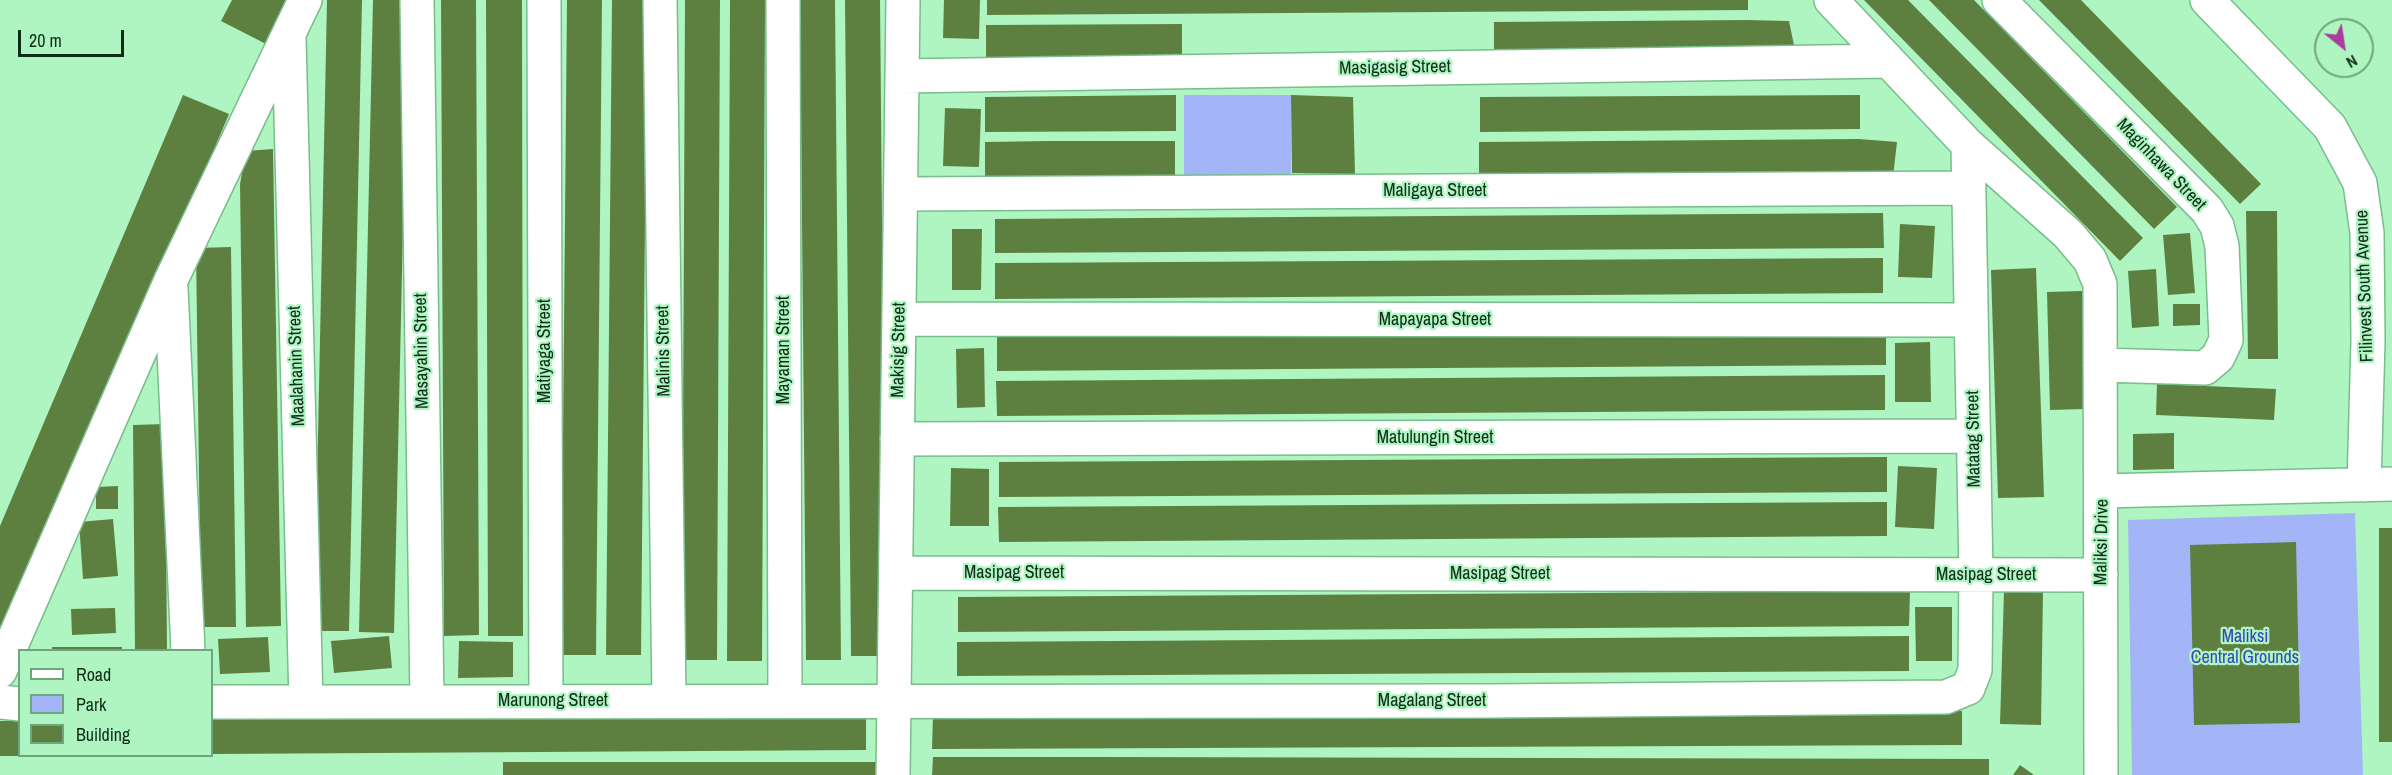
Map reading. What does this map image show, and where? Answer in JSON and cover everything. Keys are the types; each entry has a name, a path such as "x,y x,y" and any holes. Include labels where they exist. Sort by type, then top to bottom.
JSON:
{"street":[{"path":"0,671 171,280 288,30 305,0"},
{"name":"Masayahin Street","path":"417,0 427,701"},
{"name":"Matiyaga Street","path":"544,0 546,701"},
{"name":"Malinis Street","path":"660,0 669,701"},
{"name":"Mayaman Street","path":"783,0 785,701"},
{"name":"Makisig Street","path":"893,775 898,573 897,439 903,0"},
{"path":"1831,0 1968,145 2068,234 2091,260 2100,284 2101,491"},
{"name":"Maginhawa Street","path":"1999,0 2207,210 2217,226 2222,246 2226,340 2218,357 2205,368 2100,365"},
{"name":"Filinvest South Avenue","path":"2207,0 2331,127 2360,183 2367,257 2378,485"},
{"name":"Maalahanin Street","path":"288,30 306,702"},
{"name":"Masigasig Street","path":"902,76 1888,61"},
{"name":"Matatag Street","path":"1968,145 1976,574 1975,670 1968,688"},
{"name":"Maligaya Street","path":"901,194 1969,189"},
{"path":"171,280 188,649"},
{"name":"Mapayapa Street","path":"899,319 1971,320"},
{"name":"Matulungin Street","path":"897,439 1974,436"},
{"name":"Maliksi Drive","path":"2101,775 2101,491 2378,485"},
{"name":"Masipag Street","path":"898,573 2101,574"},
{"name":"Magalang Street","path":"894,701 1934,698 1946,697 1968,688"},
{"name":"Marunong Street","path":"213,702 894,701"},
{"path":"0,702 18,704"}],"green space":[{"path":"1184,95 1291,95 1291,185 1184,186"},
{"name":"Maliksi Central Grounds","path":"2355,513 2363,775 2132,775 2128,520"}],"building":[{"path":"232,0 288,0 266,44 221,21"},
{"path":"327,0 362,0 349,631 314,631"},
{"path":"373,0 408,0 394,633 359,632"},
{"path":"441,0 476,0 479,635 444,636"},
{"path":"486,0 522,0 523,636 488,636"},
{"path":"567,0 602,0 596,655 561,655"},
{"path":"612,0 647,0 641,655 606,655"},
{"path":"685,0 720,0 717,660 682,660"},
{"path":"730,0 765,0 762,661 727,661"},
{"path":"800,0 835,0 841,660 806,660"},
{"path":"845,0 880,0 886,656 851,656"},
{"path":"944,0 980,0 979,39 943,38"},
{"path":"987,0 1748,0 1748,10 987,15"},
{"path":"1864,0 1908,0 2143,238 2120,261"},
{"path":"1929,0 1974,0 2177,207 2154,229"},
{"path":"2039,0 2081,0 2261,184 2240,204"},
{"path":"1789,21 1795,50 1494,57 1494,22"},
{"path":"1182,24 1182,59 986,60 986,25"},
{"path":"183,95 229,114 0,652 0,526"},
{"path":"1176,95 1176,131 985,132 985,97"},
{"path":"1291,95 1353,97 1355,174 1292,173"},
{"path":"1860,95 1860,129 1480,132 1480,97"},
{"path":"945,108 981,109 979,167 943,166"},
{"path":"1859,139 1897,142 1893,177 1479,177 1479,142"},
{"path":"1175,141 1175,175 985,177 985,142"},
{"path":"273,149 281,626 246,627 240,184 246,151"},
{"path":"2246,211 2277,211 2278,359 2248,359"},
{"path":"1883,213 1884,248 995,253 995,219"},
{"path":"1900,224 1935,226 1932,278 1898,277"},
{"path":"952,229 982,229 981,290 952,290"},
{"path":"2190,233 2195,293 2168,295 2163,235"},
{"path":"231,247 236,627 201,627 196,248"},
{"path":"1883,258 1883,293 995,299 995,263"},
{"path":"2036,268 2044,497 1998,498 1991,270"},
{"path":"2156,269 2159,326 2132,328 2128,271"},
{"path":"2082,291 2085,409 2050,410 2047,292"},
{"path":"2173,304 2200,304 2200,325 2173,326"},
{"path":"1886,331 1886,365 997,371 997,336"},
{"path":"1930,342 1931,402 1895,402 1895,343"},
{"path":"984,348 985,407 957,408 956,349"},
{"path":"1885,375 1885,410 997,416 996,381"},
{"path":"2157,384 2276,389 2274,420 2156,415"},
{"path":"165,424 167,649 135,649 133,425"},
{"path":"2174,433 2174,469 2133,470 2133,434"},
{"path":"1887,457 1887,492 999,497 999,462"},
{"path":"1898,466 1937,468 1934,529 1895,527"},
{"path":"951,468 989,469 989,526 950,526"},
{"path":"118,486 118,509 96,509 96,487"},
{"path":"1887,502 1887,536 999,542 998,507"},
{"path":"113,519 118,576 83,579 79,522"},
{"path":"2379,528 2392,528 2392,742 2379,742"},
{"path":"2296,542 2300,723 2194,725 2190,545"},
{"path":"1910,591 1909,626 958,632 958,597"},
{"path":"2004,591 2043,591 2041,725 2000,724"},
{"path":"1915,607 1952,607 1952,661 1916,661"},
{"path":"115,608 116,633 72,635 71,609"},
{"path":"389,636 392,668 334,673 331,641"},
{"path":"1909,636 1909,671 957,676 957,642"},
{"path":"268,637 270,672 220,674 218,639"},
{"path":"459,641 513,642 513,677 458,678"},
{"path":"52,647 122,647 122,649 52,649"},
{"path":"1962,711 1962,745 932,749 933,715"},
{"path":"866,716 866,750 213,754 213,720"},
{"path":"0,721 18,721 18,756 0,756"},
{"path":"933,757 1989,759 1989,775 932,775"},
{"path":"503,762 882,762 882,775 503,775"},
{"path":"2020,765 2034,775 2013,775"}]}
